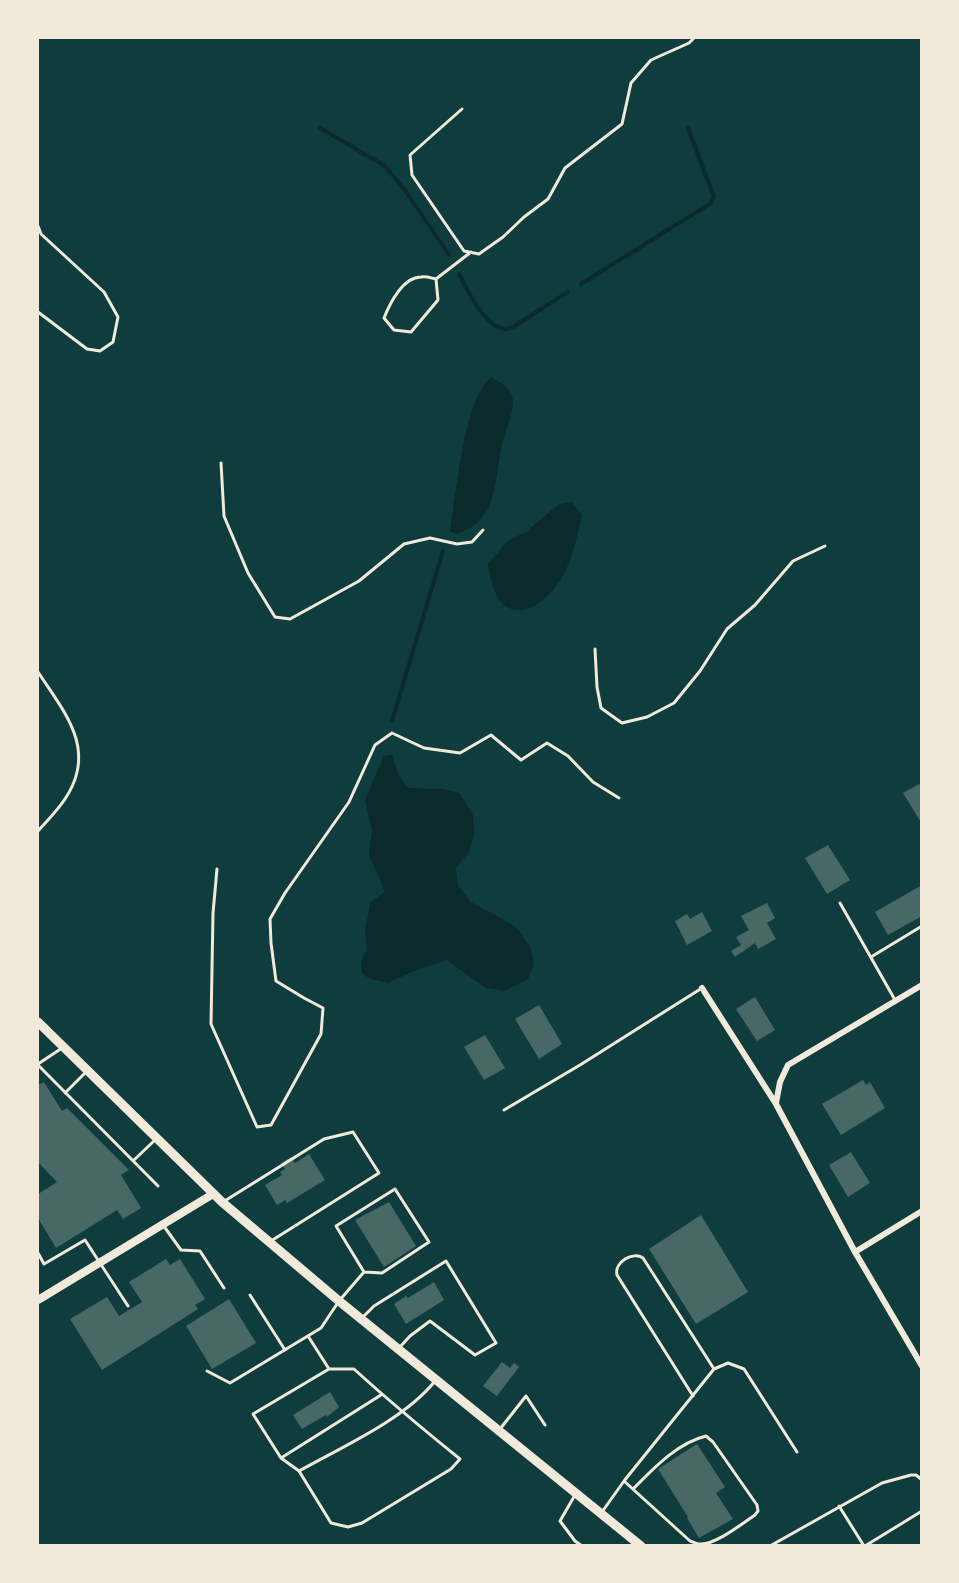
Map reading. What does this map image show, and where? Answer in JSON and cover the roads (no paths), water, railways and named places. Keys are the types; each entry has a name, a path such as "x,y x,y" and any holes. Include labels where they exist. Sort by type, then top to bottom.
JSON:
{"main road":[{"path":"38,1022 222,1202 339,1301 641,1545"}],"street":[{"path":"776,1104 780,1082 788,1065 921,985"},
{"path":"702,988 776,1104 855,1252 921,1366"},
{"path":"38,1300 213,1194"},
{"path":"855,1252 921,1211"}],"lane":[{"path":"462,109 410,155 412,175 464,251 479,254 549,199 565,168 622,123 631,83 651,60 689,43 694,38"},
{"path":"38,226 41,234 104,292 118,318 113,342 100,351 87,349 38,312"},
{"path":"436,279 438,300 428,313 411,332 394,330 384,318 392,301 406,284 419,276 436,279 471,252"},
{"path":"221,464 224,516 248,573 275,617 290,619 359,581 404,544 430,538 457,544 472,542 483,530"},
{"path":"595,649 597,687 601,708 622,723 646,717 674,703 700,671 727,629 755,605 793,561 825,546"},
{"path":"38,672 71,725 78,740 80,752 71,789 38,831"},
{"path":"218,869 213,913 211,1024 257,1126 271,1125 321,1034 323,1008 276,981 270,919 285,893 349,802 375,745 392,734 424,748 460,753 491,735 521,760 547,743 568,756 593,782 619,798"},
{"path":"840,903 895,1000"},
{"path":"871,957 921,926"},
{"path":"504,1110 702,988"},
{"path":"64,1047 38,1065 158,1186"},
{"path":"65,1093 88,1071"},
{"path":"222,1202 324,1139 353,1132 379,1173 269,1242"},
{"path":"133,1161 156,1139"},
{"path":"395,1189 429,1242 382,1273 364,1272 336,1226 395,1189"},
{"path":"163,1225 181,1250 200,1251 224,1288"},
{"path":"38,1253 44,1264 86,1240 128,1306"},
{"path":"693,1396 617,1275 618,1265 634,1255 644,1258 714,1370"},
{"path":"362,1319 374,1306 446,1261 496,1343 475,1355 430,1321 410,1336 398,1349"},
{"path":"207,1371 230,1383 321,1328 339,1301 364,1272"},
{"path":"250,1294 285,1350"},
{"path":"308,1336 328,1369"},
{"path":"601,1514 624,1481 714,1370 728,1363 744,1369 797,1452"},
{"path":"328,1369 354,1369 381,1395 460,1459 451,1469 362,1523 348,1527 332,1524 299,1471 281,1458 253,1414 328,1369"},
{"path":"299,1471 402,1412 424,1394 436,1380"},
{"path":"281,1458 381,1395"},
{"path":"498,1430 526,1396 545,1425"},
{"path":"624,1481 690,1541 699,1544 709,1542 758,1511 757,1505 713,1442 706,1436 696,1439 656,1467 633,1489"},
{"path":"770,1545 882,1483 911,1475 916,1475 921,1480"},
{"path":"576,1494 560,1521 575,1541 582,1545"},
{"path":"839,1506 865,1545 921,1511"},
{"path":"687,1545 690,1541"}],"water":[{"path":"491,377 511,393 512,413 503,441 493,496 488,508 471,528 456,534 450,531 458,472 468,425 482,388"},
{"path":"572,502 582,515 572,555 562,577 544,599 528,609 510,608 502,603 492,585 488,564 508,541 527,531 559,504"},
{"path":"392,755 399,776 408,788 443,789 459,793 473,815 474,834 469,852 456,868 458,886 471,902 515,926 530,946 534,964 528,979 505,991 486,988 447,960 388,983 362,974 361,962 367,949 365,933 370,903 385,891 369,855 372,831 365,800 384,756"}],"waterway":[{"path":"320,128 385,166 407,193 449,255"},
{"path":"581,284 711,203 714,197 688,128"},
{"path":"459,274 488,320 504,329 513,327 568,292"},
{"path":"392,721 443,551"}]}
